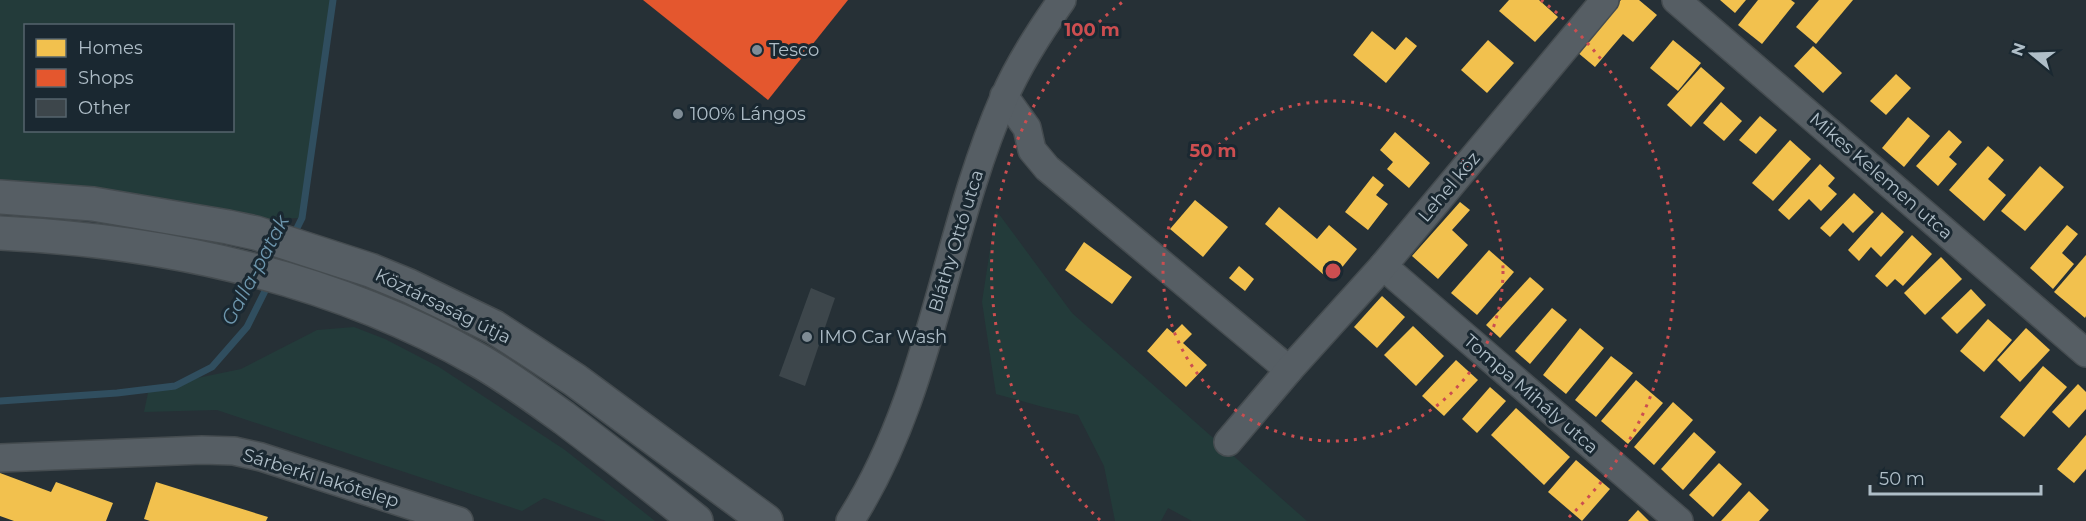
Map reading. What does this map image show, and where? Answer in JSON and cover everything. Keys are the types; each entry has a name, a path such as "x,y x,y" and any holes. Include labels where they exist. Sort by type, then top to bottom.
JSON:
{"street":[{"name":"Bláthy Ottó utca","path":"850,521 873,484 901,418 966,203 1004,96 1033,41 1062,0"},
{"name":"Lehel köz","path":"1228,442 1288,370 1383,266 1605,0"},
{"name":"Mikes Kelemen utca","path":"1676,0 2086,353"},
{"path":"1004,96 1027,128 1032,150 1047,168 1288,370"},
{"name":"Köztársaság útja","path":"0,197 93,204 256,233 328,256 409,286 494,327 576,380 766,521"},
{"name":"Köztársaság útja","path":"0,233 146,247 216,260 359,303 428,332 527,391 622,461 696,521"},
{"name":"Tompa Mihály utca","path":"1383,266 1679,521"},
{"name":"Sárberki lakótelep","path":"0,458 202,450 234,451 459,521"}],"green space":[{"path":"0,0 333,0 302,218 269,219 228,227 0,201"},
{"path":"996,210 1072,313 1307,521 1192,521 1168,508 1161,521 1115,521 1104,466 1078,415 996,394 982,302"},
{"path":"354,327 385,339 439,367 565,450 655,521 606,521 544,498 522,511 217,410 144,412 149,388 241,369 317,330"}],"building: Homes":[{"path":"1509,0 1539,0 1558,17 1535,42 1499,11"},
{"path":"1621,0 1639,0 1657,15 1633,42 1623,34 1595,67 1577,52"},
{"path":"1720,0 1746,0 1735,13"},
{"path":"1758,0 1791,0 1795,3 1762,44 1738,25"},
{"path":"1819,0 1853,0 1816,44 1796,27"},
{"path":"1372,31 1395,50 1406,37 1417,46 1386,83 1353,55"},
{"path":"1488,40 1514,63 1487,93 1461,70"},
{"path":"1673,40 1701,63 1678,91 1650,68"},
{"path":"1813,46 1842,73 1823,93 1794,66"},
{"path":"1701,67 1725,88 1691,127 1667,105"},
{"path":"1896,74 1911,88 1886,115 1870,101"},
{"path":"1721,102 1742,121 1724,141 1703,123"},
{"path":"1760,116 1777,130 1756,154 1739,140"},
{"path":"1908,117 1930,136 1904,167 1882,148"},
{"path":"1949,130 1962,142 1949,157 1957,164 1938,186 1916,166"},
{"path":"1395,132 1430,163 1409,188 1387,169 1393,162 1380,150"},
{"path":"1790,140 1811,159 1773,201 1752,183"},
{"path":"1988,146 2004,160 1988,179 2006,195 1984,221 1949,190"},
{"path":"1820,164 1835,178 1828,186 1837,194 1821,211 1809,199 1789,220 1778,210"},
{"path":"2040,166 2064,187 2025,231 2001,211"},
{"path":"1373,176 1384,185 1376,195 1388,204 1368,230 1345,212"},
{"path":"1854,193 1874,212 1853,233 1843,223 1830,237 1820,228"},
{"path":"1195,200 1228,227 1203,257 1170,229"},
{"path":"1460,202 1470,210 1452,230 1468,245 1438,279 1412,256"},
{"path":"1279,207 1317,239 1329,225 1357,249 1331,281 1265,224"},
{"path":"1882,212 1904,232 1881,257 1871,247 1859,261 1848,250"},
{"path":"2067,225 2078,234 2062,253 2074,264 2053,289 2030,268"},
{"path":"1912,235 1932,254 1903,286 1895,279 1887,287 1875,276"},
{"path":"1084,242 1132,277 1112,304 1065,270"},
{"path":"1489,250 1514,272 1477,315 1451,293"},
{"path":"2086,255 2086,316 2085,318 2054,292"},
{"path":"1941,257 1962,279 1925,315 1904,293"},
{"path":"1239,266 1254,279 1245,291 1229,278"},
{"path":"1530,277 1544,289 1500,338 1486,325"},
{"path":"1971,289 1986,305 1957,334 1941,318"},
{"path":"1382,296 1405,317 1377,348 1354,327"},
{"path":"1552,308 1567,320 1530,364 1515,351"},
{"path":"1988,319 2012,340 1984,372 1960,351"},
{"path":"1182,324 1192,334 1183,343 1207,365 1186,387 1147,351 1167,328 1173,333"},
{"path":"1413,326 1444,356 1416,386 1384,355"},
{"path":"1580,328 1604,348 1566,394 1543,375"},
{"path":"2026,328 2050,350 2020,382 1997,360"},
{"path":"1611,356 1633,373 1596,417 1575,400"},
{"path":"1456,360 1478,380 1444,416 1422,396"},
{"path":"2043,366 2067,387 2024,437 2000,417"},
{"path":"1636,380 1663,403 1628,444 1601,421"},
{"path":"2078,384 2086,392 2086,409 2069,428 2052,412"},
{"path":"1490,387 1506,401 1477,433 1462,419"},
{"path":"1673,402 1693,420 1654,465 1634,447"},
{"path":"1516,408 1570,457 1544,485 1491,435"},
{"path":"1694,432 1716,452 1683,490 1661,469"},
{"path":"2086,435 2086,469 2074,483 2057,469"},
{"path":"1576,460 1610,489 1582,521 1548,492"},
{"path":"1719,463 1742,484 1713,517 1689,495"},
{"path":"0,473 51,492 56,482 113,503 106,521 14,521 0,516"},
{"path":"156,482 268,517 266,521 150,521 144,519"},
{"path":"1749,491 1769,510 1759,521 1721,521"},
{"path":"1638,510 1649,521 1628,521"}],"building: Shops":[{"name":"Tesco","path":"643,0 848,0 768,100"}],"building: Other":[{"name":"IMO Car Wash","path":"811,288 835,298 805,386 779,376"}],"waterway":[{"name":"Galla-patak","path":"293,236 302,218 333,0"},
{"name":"Galla-patak","path":"0,401 117,393 175,386 212,367 247,327 269,283"}],"place":[{"name":"Tesco","path":"757,50"},
{"name":"100% Lángos","path":"678,114"},
{"name":"IMO Car Wash","path":"807,337"}]}
